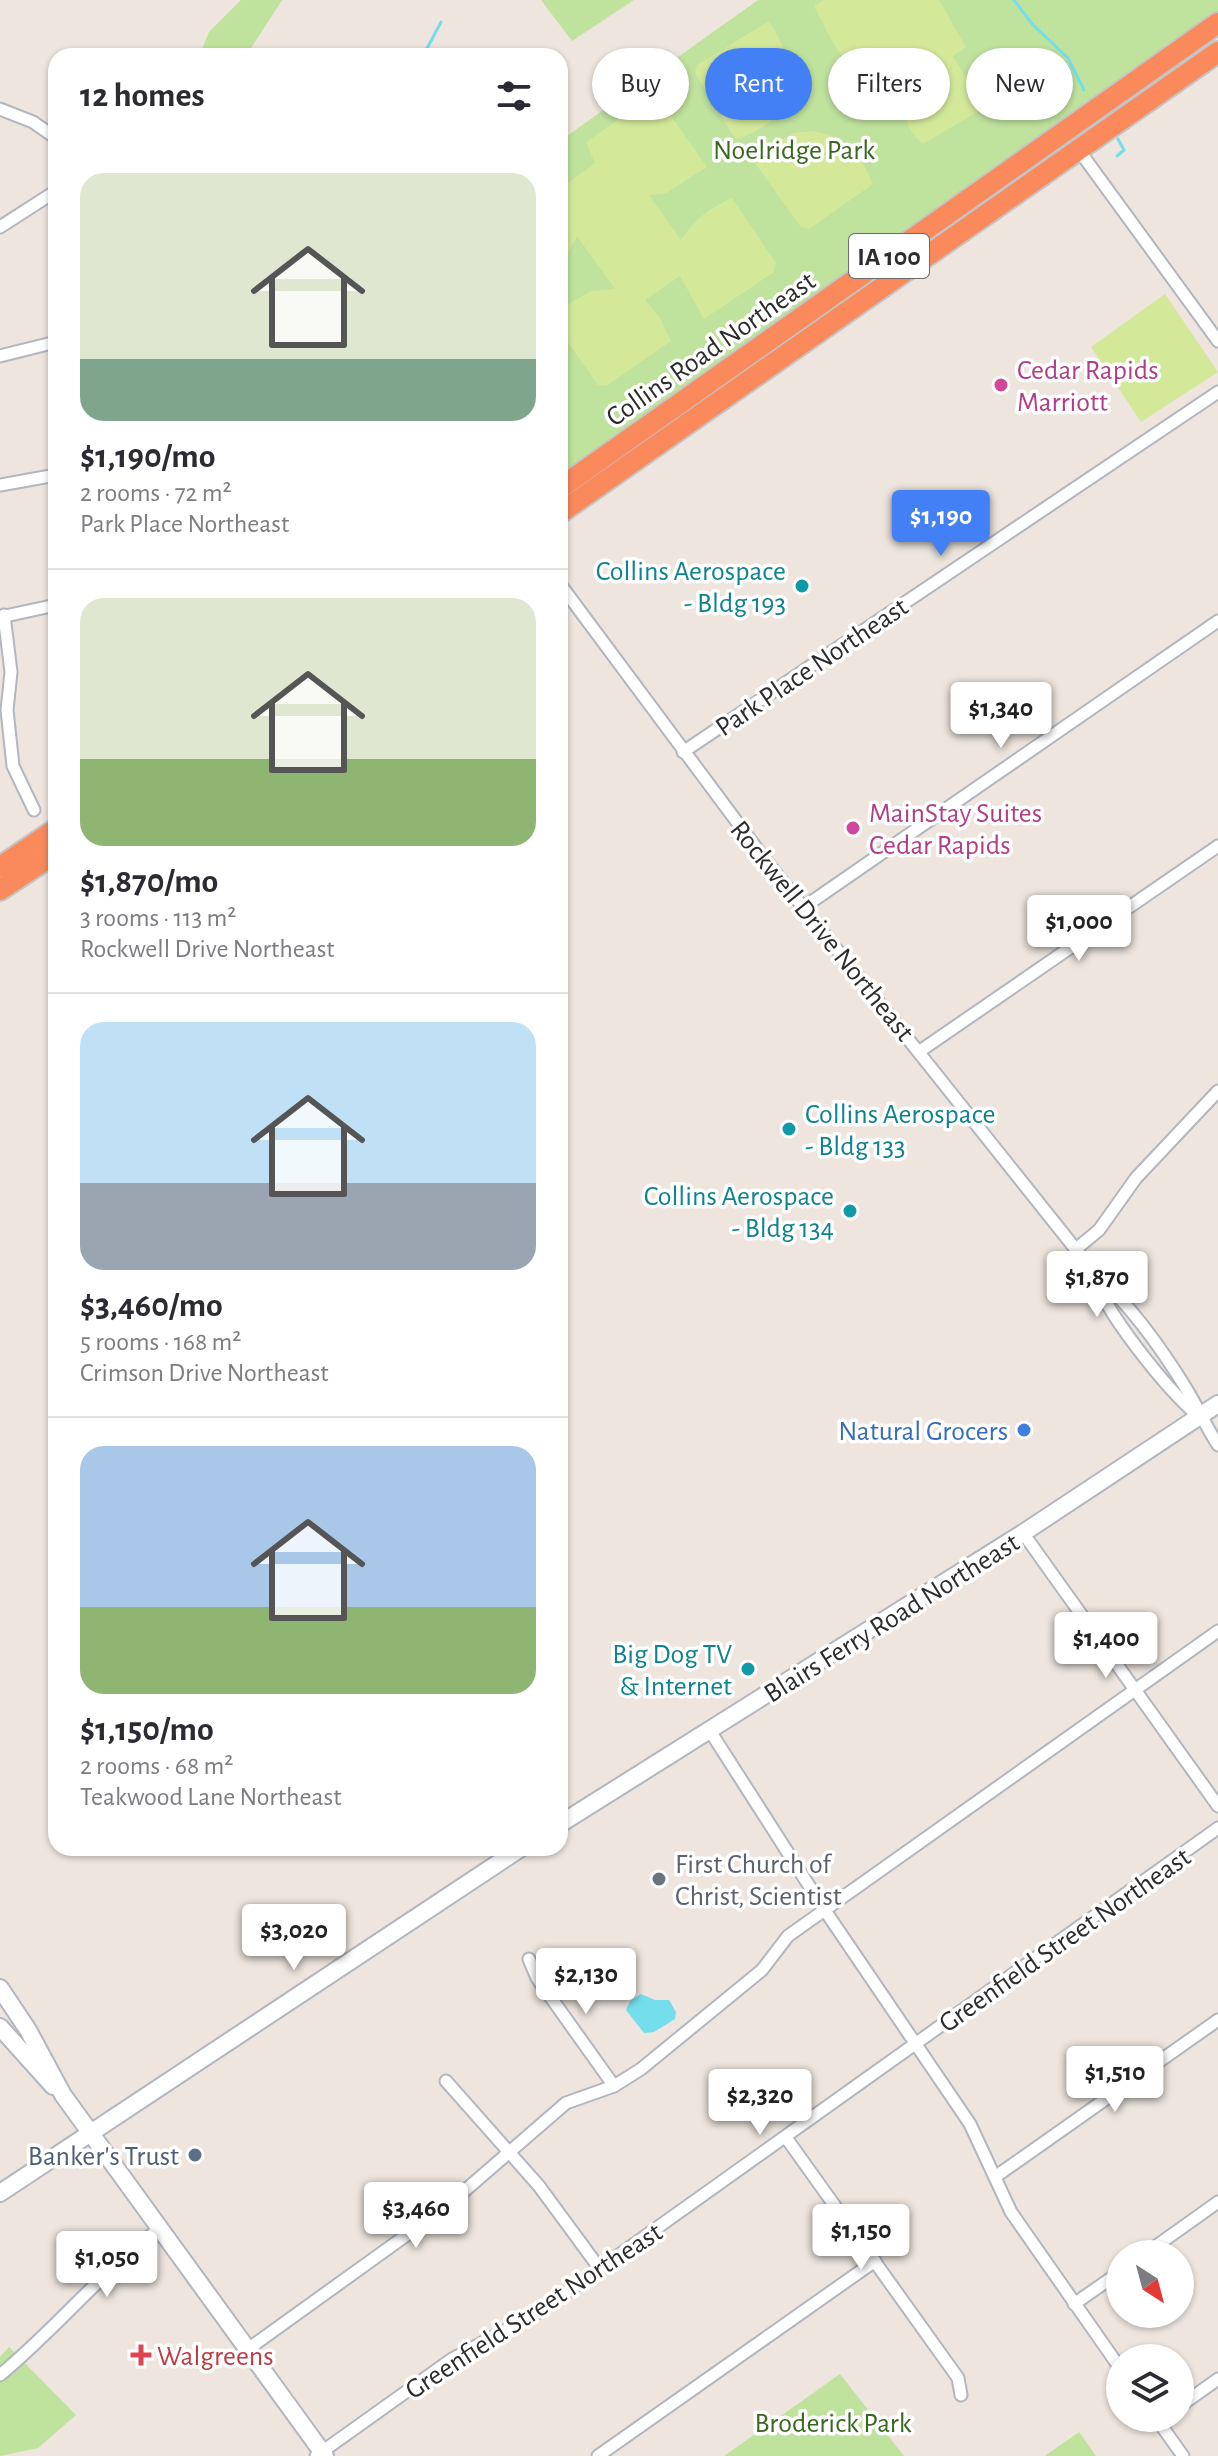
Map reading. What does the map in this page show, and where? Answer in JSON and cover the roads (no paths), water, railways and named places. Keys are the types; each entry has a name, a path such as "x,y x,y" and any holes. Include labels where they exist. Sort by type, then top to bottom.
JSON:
{"highway":[{"name":"Collins Road Northeast","path":"1078,149 1078,134 1182,59 1212,27"},
{"name":"Collins Road Northeast","path":"568,482 1212,27"},
{"name":"Collins Road Northeast","path":"568,507 1218,52"},
{"path":"0,867 48,834"},
{"path":"0,890 48,858"}],"main road":[{"name":"Blairs Ferry Road Northeast","path":"568,1819 1023,1533 1218,1404"},
{"path":"0,2193 509,1856"},
{"path":"0,1988 63,2095 321,2454"},
{"path":"0,2027 63,2095"}],"street":[{"path":"0,109 33,122 48,132"},
{"path":"1078,149 1218,341"},
{"path":"0,227 48,196"},
{"path":"0,356 48,344"},
{"name":"Park Place Northeast","path":"683,752 1218,392"},
{"path":"0,485 48,476"},
{"name":"Rockwell Drive Northeast","path":"568,595 683,752 1093,1271 1104,1300 1178,1399 1199,1417 1218,1445"},
{"path":"34,810 13,766 7,710 11,672 2,616 48,607"},
{"path":"804,907 1218,621"},
{"path":"920,1051 1218,846"},
{"path":"1076,1249 1099,1230 1136,1178 1218,1091"},
{"path":"1023,1533 1218,1806"},
{"path":"248,2349 447,2206 566,2103 614,2086 702,2020 762,1970 783,1940 824,1909 1218,1631"},
{"path":"710,1731 824,1909 970,2124 1011,2212 1106,2349"},
{"name":"Greenfield Street Northeast","path":"321,2454 452,2359 539,2312 787,2139 1218,1828"},
{"path":"529,1959 537,1978 614,2086"},
{"path":"995,2177 1218,2020"},
{"path":"446,2081 509,2153 600,2269"},
{"path":"787,2139 958,2378 961,2395"},
{"path":"1165,2240 1218,2202"},
{"path":"0,2375 35,2346 119,2260 159,2229"},
{"path":"598,2456 875,2261"},
{"path":"1074,2304 1106,2282"},
{"path":"1194,2396 1218,2379"},
{"path":"1168,2432 1183,2456"}],"water":[{"path":"641,1994 655,2000 669,2000 676,2012 675,2019 654,2032 644,2033 626,2010 630,2001"}],"waterway":[{"path":"1014,0 1033,25 1068,58 1084,90"},
{"path":"427,48 441,22"},
{"path":"1117,156 1124,150 1118,139"}],"place":[{"name":"Cedar Rapids Marriott","path":"1001,385"},
{"name":"Collins Aerospace - Bldg 193","path":"802,586"},
{"name":"MainStay Suites Cedar Rapids","path":"853,828"},
{"name":"Collins Aerospace - Bldg 133","path":"789,1129"},
{"name":"Collins Aerospace - Bldg 134","path":"850,1211"},
{"name":"Natural Grocers","path":"1024,1430"},
{"name":"Big Dog TV & Internet","path":"748,1669"},
{"name":"First Church of Christ, Scientist","path":"659,1879"},
{"name":"Banker's Trust","path":"195,2155"},
{"name":"Walgreens","path":"141,2355"}],"park label":[{"name":"Noelridge Park","path":"794,149"},
{"name":"Broderick Park","path":"833,2422"}]}
